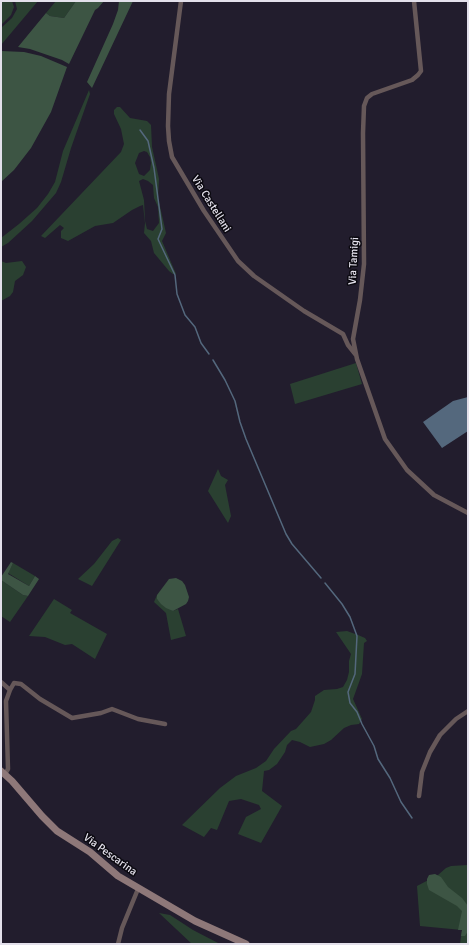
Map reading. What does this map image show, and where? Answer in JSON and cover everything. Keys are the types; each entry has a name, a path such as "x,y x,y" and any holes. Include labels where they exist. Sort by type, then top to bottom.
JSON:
{"street":[{"name":"Via Castellani","path":"181,1 169,94 168,125 172,157 204,211 238,261 254,276 304,311 343,334 348,345 357,356"},
{"name":"Via Tamigi","path":"414,1 421,71 412,80 372,94 367,98 364,106 363,198 365,252 362,283 353,339 357,356 384,439 407,470 434,495 468,513"},
{"path":"1,682 10,690"},
{"path":"3,772 8,769 6,701 14,683 18,683 40,699 72,718 101,713 112,709 138,719 165,724"},
{"path":"419,796 422,772 430,752 440,735 456,719 468,711"},
{"name":"Via Pescarina","path":"3,772 57,831 90,852 118,876 195,921 246,944"},
{"path":"118,944 122,928 138,889"}],"green space":[{"path":"1,1 12,1 14,7 11,15 1,25"},
{"path":"15,1 38,1 1,45 1,28 12,18 17,9"},
{"path":"56,1 76,1 64,18 50,16 46,13"},
{"path":"76,1 104,1 95,10 69,64 62,60 30,49 18,47 46,13 50,16 64,18"},
{"path":"119,1 133,1 92,88 87,82 113,24 118,10"},
{"path":"1,51 24,52 41,56 67,67 51,112 31,148 14,170 1,182"},
{"path":"89,90 90,94 56,193 32,221 8,243 1,247 1,238 37,208 55,182 63,151"},
{"path":"117,107 120,107 130,118 147,121 151,125 152,147 159,179 158,198 166,233 162,241 176,274 169,271 154,253 151,241 144,233 145,223 143,205 132,210 113,223 95,226 68,241 61,238 61,231 64,228 60,225 45,238 41,236 121,152 124,144 121,129 114,114 114,110","holes":["144,151 147,152 150,157 151,163 150,170 144,176 139,174 135,163 139,153","143,179 153,185 154,198 158,207 159,223 153,231 147,229 145,221 144,200 139,181"]},
{"path":"1,261 6,263 22,261 26,267 23,275 15,281 13,292 10,296 1,301"},
{"path":"356,363 362,384 295,404 290,384"},
{"path":"218,469 221,476 228,480 225,485 231,516 228,523 208,491"},
{"path":"118,538 121,540 92,586 78,579 94,564 112,541"},
{"path":"11,562 13,563 8,574 29,586 35,576 39,579 28,596 23,595 1,580 1,577"},
{"path":"13,563 35,576 29,586 8,573"},
{"path":"176,578 182,581 185,585 189,597 186,604 173,611 161,604 157,599 157,595 169,579"},
{"path":"1,580 23,595 28,596 10,622 1,616"},
{"path":"157,595 157,599 173,611 178,609 186,636 171,640 166,613 154,602"},
{"path":"54,599 72,610 70,613 107,634 95,659 72,644 65,645 45,637 29,636"},
{"path":"347,631 365,638 367,641 364,643 362,674 353,699 362,719 359,724 344,728 331,740 324,744 310,747 292,740 287,745 285,752 277,764 269,770 264,771 262,791 282,806 261,843 238,834 246,817 261,809 259,805 241,799 229,801 217,830 211,828 204,837 182,825 220,788 236,776 256,768 266,761 274,749 291,731 296,729 311,712 315,696 324,690 343,687 349,672 349,661 351,654 336,632"},
{"path":"468,865 468,944 460,944 462,930 420,926 417,886 438,875 446,868 451,866"},
{"path":"435,874 441,877 448,887 462,898 468,906 468,931 465,936 461,936 462,930 458,930 462,911 457,906 429,890 427,879 429,875"},
{"path":"159,913 170,915 193,930 220,944 192,944"}],"water":[{"path":"468,397 468,431 442,448 423,422 453,401"}],"waterway":[{"path":"140,130 148,141 154,168 162,229 158,239 175,275 177,294 185,315 195,327 201,343 209,354"},
{"path":"213,360 235,401 246,439 286,534 292,544 321,578"},
{"path":"325,583 342,604 350,617 357,636 355,674 348,692 350,703 357,712 374,746 378,759 390,778 401,802 412,818"}]}
